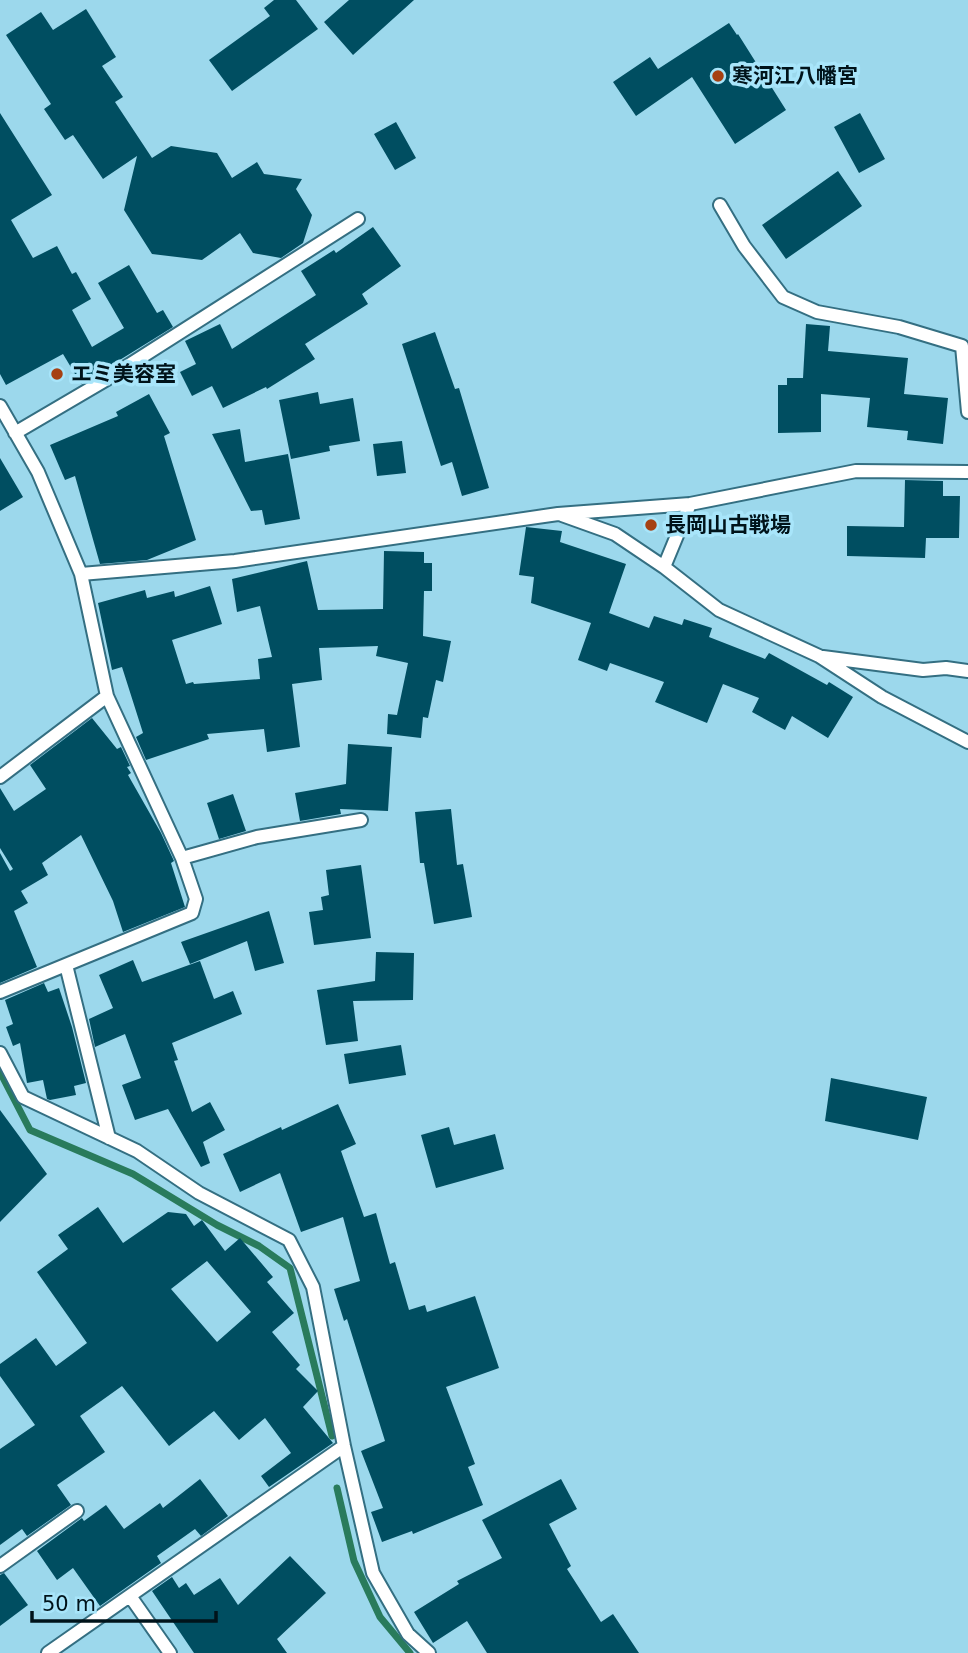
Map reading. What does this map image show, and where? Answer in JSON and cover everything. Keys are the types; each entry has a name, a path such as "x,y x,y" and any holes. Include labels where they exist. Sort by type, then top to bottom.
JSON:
{"lane":[{"path":"720,205 744,246 783,297 817,312 900,327 965,345 968,412"},
{"path":"15,433 118,372 358,219"},
{"path":"0,406 38,472 81,574 107,696 182,858 196,899 192,913 0,992"},
{"path":"81,574 235,561 558,514 690,504 856,471 968,472"},
{"path":"664,567 690,504"},
{"path":"558,514 615,534 664,567 719,610 819,656 883,697 968,742"},
{"path":"819,656 923,670 946,668 968,671"},
{"path":"0,777 107,696"},
{"path":"182,858 257,838 360,820"},
{"path":"66,965 108,1138"},
{"path":"0,1053 23,1097 137,1151 199,1193 289,1240 313,1287 344,1446 373,1573 408,1634 429,1653"},
{"path":"48,1653 344,1446"},
{"path":"0,1566 77,1511"},
{"path":"130,1596 170,1653"}],"building":[{"path":"274,0 296,0 318,29 232,91 209,60 270,16 264,8"},
{"path":"349,0 414,0 353,55 324,22"},
{"path":"86,9 116,57 102,66 123,97 115,102 152,158 171,146 217,153 232,178 257,162 264,174 302,179 296,189 312,215 303,243 281,258 253,253 240,233 202,260 152,254 124,210 137,156 103,179 73,135 65,140 44,109 51,104 6,35 41,12 53,30"},
{"path":"729,23 786,110 735,144 692,77 636,116 613,82 650,57 658,69"},
{"path":"0,113 52,195 11,220 33,258 57,246 72,274 76,272 91,299 72,310 92,347 124,328 98,283 129,265 157,313 163,310 173,327 81,384 63,354 6,385 0,374"},
{"path":"860,113 885,159 859,173 834,127"},
{"path":"396,122 416,158 395,170 374,134"},
{"path":"838,171 862,206 786,259 762,225"},
{"path":"373,227 401,266 362,294 368,304 305,344 315,359 267,389 266,387 223,408 212,386 192,396 180,372 196,364 185,341 220,324 232,349 316,295 301,271 334,250 336,253"},
{"path":"806,324 830,326 828,351 908,358 904,394 948,398 943,444 907,440 908,431 867,427 870,398 821,394 821,432 778,433 778,385 787,385 787,378 803,378"},
{"path":"435,332 455,389 459,388 489,488 462,496 452,462 441,466 402,344"},
{"path":"318,392 320,404 353,398 360,441 329,446 330,451 291,459 279,400"},
{"path":"149,394 170,433 164,436 196,540 147,560 100,564 75,476 65,480 50,445 118,416 116,412"},
{"path":"240,429 245,462 288,454 300,519 265,525 262,510 251,511 212,434"},
{"path":"402,441 406,473 377,476 373,444"},
{"path":"0,458 23,497 0,511"},
{"path":"905,480 943,481 943,496 960,496 959,538 926,538 925,558 847,556 847,526 904,527"},
{"path":"526,527 562,531 560,542 626,564 609,613 649,628 654,616 682,625 684,619 712,628 709,637 765,659 769,653 827,685 829,682 853,697 828,738 792,716 785,730 752,712 759,698 723,684 707,723 655,702 664,682 610,663 607,671 578,660 591,623 531,603 534,577 519,575"},
{"path":"384,551 424,552 424,563 432,563 432,591 424,591 423,636 451,641 443,682 436,680 428,718 423,717 421,738 387,734 388,714 397,715 408,663 376,656 378,646 319,648 322,680 292,684 300,747 267,752 264,729 207,734 209,739 146,760 136,737 143,733 122,667 112,670 98,603 145,590 147,598 174,591 175,597 210,586 222,624 172,640 186,684 260,679 258,659 272,657 260,606 237,612 232,579 307,561 318,610 383,609"},
{"path":"92,718 117,749 121,747 130,766 127,767 131,773 128,775 174,861 171,863 185,907 123,932 113,901 81,835 42,863 48,875 21,891 28,903 14,911 37,967 0,983 0,853 10,871 13,869 0,848 0,788 14,811 46,789 30,765"},
{"path":"348,744 392,747 388,811 340,809 341,814 300,821 295,793 346,784"},
{"path":"233,794 246,831 219,839 207,803"},
{"path":"451,809 457,865 463,864 472,917 434,924 424,863 420,863 415,812"},
{"path":"361,865 371,938 314,945 309,912 323,910 321,897 329,895 326,870"},
{"path":"269,911 284,963 255,971 247,941 190,964 181,942"},
{"path":"376,952 414,953 413,1000 353,1001 358,1041 326,1045 317,990 375,981"},
{"path":"133,960 142,982 200,961 214,999 233,991 242,1014 172,1043 178,1060 174,1061 192,1112 210,1102 225,1130 203,1142 210,1163 201,1167 168,1109 135,1120 122,1085 141,1078 125,1034 95,1047 89,1019 113,1008 99,975"},
{"path":"44,983 48,992 59,988 86,1083 74,1086 76,1095 50,1100 47,1099 43,1080 27,1083 20,1043 13,1046 6,1027 13,1024 5,1000"},
{"path":"401,1045 406,1075 349,1084 344,1054"},
{"path":"831,1078 927,1097 918,1140 825,1121"},
{"path":"338,1104 356,1144 341,1151 364,1217 376,1213 390,1264 395,1262 409,1310 425,1305 427,1312 475,1296 499,1368 446,1387 475,1464 468,1467 483,1505 413,1534 412,1531 382,1542 371,1512 383,1508 361,1451 385,1441 347,1319 344,1321 334,1289 360,1281 343,1217 301,1232 280,1173 240,1192 223,1154"},
{"path":"0,1110 47,1174 0,1222"},
{"path":"449,1127 454,1145 495,1134 504,1169 436,1188 421,1135"},
{"path":"98,1207 123,1243 168,1212 186,1214 194,1226 202,1220 225,1251 240,1238 273,1277 267,1282 294,1313 272,1332 300,1365 296,1369 318,1391 303,1407 333,1443 269,1487 261,1476 291,1453 265,1418 239,1440 214,1411 169,1446 122,1386 80,1416 105,1452 57,1485 71,1505 27,1536 22,1529 0,1545 0,1449 35,1425 0,1376 0,1364 36,1338 56,1366 87,1343 37,1272 68,1249 58,1235","holes":["207,1261 251,1312 217,1342 171,1289"]},
{"path":"200,1479 228,1516 201,1536 195,1529 157,1556 161,1563 100,1606 73,1568 57,1580 37,1551 82,1518 84,1521 106,1505 124,1529 160,1503 163,1508"},
{"path":"561,1479 577,1509 549,1524 571,1566 567,1569 601,1622 613,1614 639,1653 487,1653 467,1621 433,1643 414,1612 459,1584 457,1581 502,1558 482,1520"},
{"path":"290,1556 326,1593 277,1639 287,1653 194,1653 152,1591 172,1577 179,1588 186,1583 194,1595 220,1578 238,1605"},
{"path":"4,1573 28,1605 0,1626 0,1575"}],"waterway":[{"path":"0,1072 30,1130 133,1174 217,1225 259,1246 290,1268 332,1436"},
{"path":"337,1488 354,1561 380,1617 410,1653"}],"place":[{"name":"寒河江八幡宮","path":"718,76"},
{"name":"エミ美容室","path":"57,374"},
{"name":"長岡山古戦場","path":"651,525"}]}
